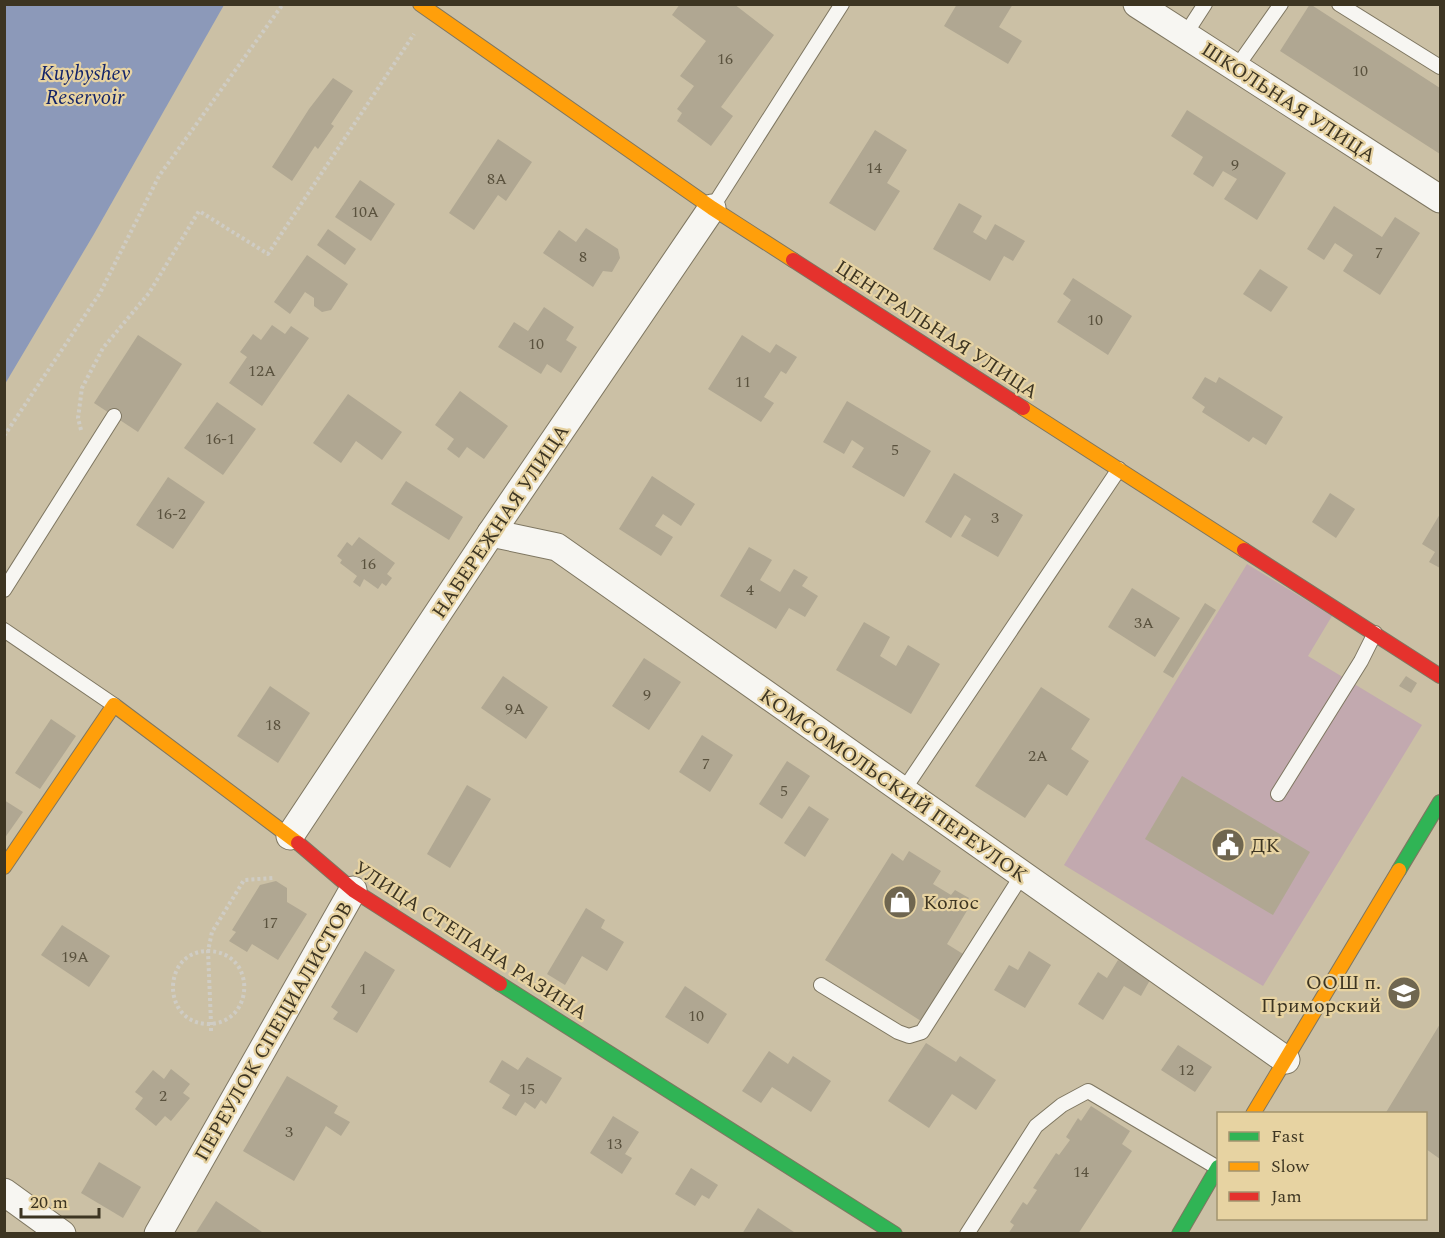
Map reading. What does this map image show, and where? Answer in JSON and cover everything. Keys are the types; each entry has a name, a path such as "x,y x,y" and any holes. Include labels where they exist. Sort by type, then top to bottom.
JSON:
{"street":[{"name":"ШКОЛЬНАЯ УЛИЦА","path":"1137,4 1440,199"},
{"name":"ЦЕНТРАЛЬНАЯ УЛИЦА","path":"425,8 712,208 1440,676"},
{"name":"НАБЕРЕЖНАЯ УЛИЦА","path":"290,836 712,208"},
{"name":"КОМСОМОЛЬСКИЙ ПЕРЕУЛОК","path":"492,533 558,547 1286,1060"},
{"name":"УЛИЦА СТЕПАНА РАЗИНА","path":"114,705 290,836 353,890 895,1233"},
{"path":"4,867 114,705"},
{"path":"1254,1112 1440,802"},
{"name":"ПЕРЕУЛОК СПЕЦИАЛИСТОВ","path":"158,1233 353,890"},
{"path":"1179,1233 1217,1169"},
{"path":"4,1192 62,1233"}],"lane":[{"path":"712,208 842,4"},
{"path":"1185,35 1204,4"},
{"path":"1236,68 1281,4"},
{"path":"1339,4 1440,67"},
{"path":"4,590 114,416"},
{"path":"903,791 1119,469"},
{"path":"4,630 114,705"},
{"path":"1278,794 1361,661 1375,633"},
{"path":"821,985 898,1032 909,1036 922,1032 1022,875"},
{"path":"967,1233 1036,1126 1062,1105 1088,1091 1217,1166"}],"path":[{"path":"4,436 100,293 159,176 283,4"},
{"path":"89,457 78,418 82,388 103,348 149,293 199,211 268,254 425,8"},
{"path":"211,1031 208,951 212,932 244,880 273,878"},
{"path":"208,951 217,951 228,956 237,964 243,975 245,986 243,999 238,1009 229,1018 218,1023 194,1021 184,1014 173,994 172,982 183,961 193,954 208,951"}],"shaded area":[{"path":"1247,564 1332,616 1308,656 1422,725 1263,986 1064,865"}],"water":[{"name":"Kuybyshev Reservoir","path":"5,4 224,5 94,234 5,384"}],"building":[{"path":"680,4 734,4 774,35 721,107 733,116 711,146 677,121 682,113 677,109 694,86 680,76 706,41 672,15"},
{"path":"957,4 1013,4 999,27 1022,41 1008,64 944,26"},
{"path":"1310,4 1440,88 1440,154 1280,51"},
{"path":"333,78 353,91 331,124 334,126 318,149 315,146 292,181 272,167 309,109"},
{"path":"1187,110 1286,173 1257,220 1224,199 1237,179 1223,171 1213,187 1193,174 1203,157 1171,136"},
{"path":"875,130 907,150 887,183 900,191 875,231 829,203"},
{"path":"498,139 532,162 506,201 498,195 474,230 449,213"},
{"path":"360,180 395,204 371,241 335,217"},
{"path":"959,203 982,216 973,232 986,240 995,224 1025,241 1013,261 1004,256 990,281 933,249"},
{"path":"1334,206 1382,237 1395,217 1420,233 1380,295 1343,271 1353,255 1335,243 1324,260 1307,249"},
{"path":"586,228 618,249 620,258 612,272 603,271 593,287 543,253 559,230 576,242"},
{"path":"328,229 356,249 345,265 317,245"},
{"path":"307,255 348,284 331,310 322,312 314,306 314,298 305,292 290,314 274,302"},
{"path":"1260,269 1288,287 1271,312 1243,294"},
{"path":"1073,278 1132,316 1108,355 1057,322 1071,300 1063,294"},
{"path":"544,307 574,327 566,340 577,347 561,373 547,364 541,374 498,347 514,322 528,331"},
{"path":"272,325 285,334 291,326 309,338 262,406 229,383 247,357 240,352 253,334 261,340"},
{"path":"138,335 182,364 138,432 94,403"},
{"path":"742,335 770,353 776,344 797,357 786,374 781,371 764,397 774,403 761,422 708,389"},
{"path":"1205,377 1216,383 1219,377 1283,417 1266,445 1253,437 1249,442 1202,412 1205,407 1192,398"},
{"path":"460,391 508,426 484,459 467,447 459,458 447,449 454,439 435,425"},
{"path":"348,394 402,432 382,460 356,441 341,463 313,443"},
{"path":"847,401 931,451 904,497 852,467 864,448 852,440 844,454 823,442"},
{"path":"217,402 256,429 223,475 184,448"},
{"path":"954,473 1023,515 998,557 961,536 971,519 965,515 951,538 925,522"},
{"path":"652,476 695,504 681,526 663,514 655,526 673,537 661,556 619,529"},
{"path":"168,477 205,502 173,549 136,525"},
{"path":"406,481 463,517 449,540 391,504"},
{"path":"1330,493 1355,509 1336,538 1312,522"},
{"path":"1440,514 1440,568 1429,562 1435,552 1422,544"},
{"path":"359,537 395,563 387,574 392,578 386,586 382,583 378,589 364,579 360,587 353,582 357,576 340,563 342,560 337,556 347,542 352,546"},
{"path":"749,547 772,560 760,580 780,592 794,569 808,577 802,586 818,596 805,617 789,608 776,629 720,596"},
{"path":"1132,588 1180,618 1155,657 1108,627"},
{"path":"1205,603 1216,610 1173,678 1163,672"},
{"path":"864,622 890,637 880,656 896,666 908,645 940,664 911,714 836,670"},
{"path":"644,658 681,682 649,730 612,706"},
{"path":"503,676 548,707 526,739 481,708"},
{"path":"1406,676 1417,683 1411,693 1399,686"},
{"path":"270,686 310,713 278,763 237,736"},
{"path":"1041,687 1090,719 1071,749 1089,761 1067,796 1048,784 1025,818 975,786"},
{"path":"51,719 76,736 40,789 15,773"},
{"path":"702,735 733,755 710,792 679,772"},
{"path":"787,761 810,776 782,819 759,804"},
{"name":"ДК","path":"1182,776 1310,852 1273,915 1145,839"},
{"path":"467,785 491,799 450,868 427,854"},
{"path":"4,800 23,812 4,839"},
{"path":"809,806 829,819 805,857 784,843"},
{"path":"909,851 941,871 933,884 951,895 955,890 969,898 963,906 968,909 947,944 963,954 921,1021 825,960 892,853 903,861"},
{"path":"276,881 287,888 287,902 307,914 278,960 252,944 247,952 229,941 236,932 232,930 260,885"},
{"path":"586,908 605,920 601,928 624,942 607,971 582,956 565,985 547,974"},
{"path":"62,925 110,956 89,987 41,955"},
{"path":"365,951 395,970 357,1033 333,1019 338,1012 331,1007"},
{"path":"1029,951 1051,965 1025,1008 994,990 1009,965 1018,970"},
{"path":"1118,960 1150,980 1141,996 1124,986 1103,1020 1078,1004 1098,972 1107,978"},
{"path":"685,986 727,1014 708,1044 665,1017"},
{"path":"1440,1024 1440,1159 1427,1150 1427,1112 1386,1112"},
{"path":"926,1043 956,1062 960,1056 996,1080 976,1110 952,1094 929,1128 888,1101"},
{"path":"1178,1045 1212,1067 1195,1092 1161,1070"},
{"path":"769,1051 788,1064 793,1056 831,1081 811,1112 772,1087 761,1103 742,1091"},
{"path":"527,1057 562,1078 546,1104 541,1100 535,1109 525,1102 516,1116 502,1108 510,1095 489,1082 502,1060 518,1070"},
{"path":"171,1069 190,1084 183,1093 190,1098 171,1121 165,1116 156,1126 135,1109 143,1098 135,1092 153,1070 164,1079"},
{"path":"287,1076 338,1106 334,1113 350,1122 341,1136 326,1126 294,1181 243,1151"},
{"path":"1091,1106 1130,1131 1122,1144 1132,1151 1078,1234 1008,1234 1014,1225 1010,1222 1023,1202 1027,1205 1037,1190 1033,1188 1056,1153 1059,1155 1070,1140 1066,1137 1078,1118 1081,1121"},
{"path":"613,1116 639,1132 625,1154 632,1158 622,1174 590,1153"},
{"path":"99,1162 141,1187 123,1218 81,1193"},
{"path":"691,1168 718,1185 709,1199 702,1195 695,1206 675,1194"},
{"path":"216,1201 262,1232 261,1234 195,1234"},
{"path":"758,1208 797,1234 742,1234"}],"traffic: fast":[{"path":"1399,870 1440,802"},
{"path":"500,984 895,1234"},
{"path":"1179,1234 1217,1169"}],"traffic: slow":[{"path":"420,4 712,208 793,260"},
{"path":"1023,408 1244,550"},
{"path":"4,867 114,705 298,843"},
{"path":"1254,1112 1399,870"}],"traffic: jam":[{"path":"793,260 1023,408"},
{"path":"1244,550 1440,676"},
{"path":"298,843 353,890 500,984"}],"place":[{"name":"ДК","path":"1228,845"},
{"name":"Колос","path":"900,902"},
{"name":"ООШ п. Приморский","path":"1404,993"}]}
